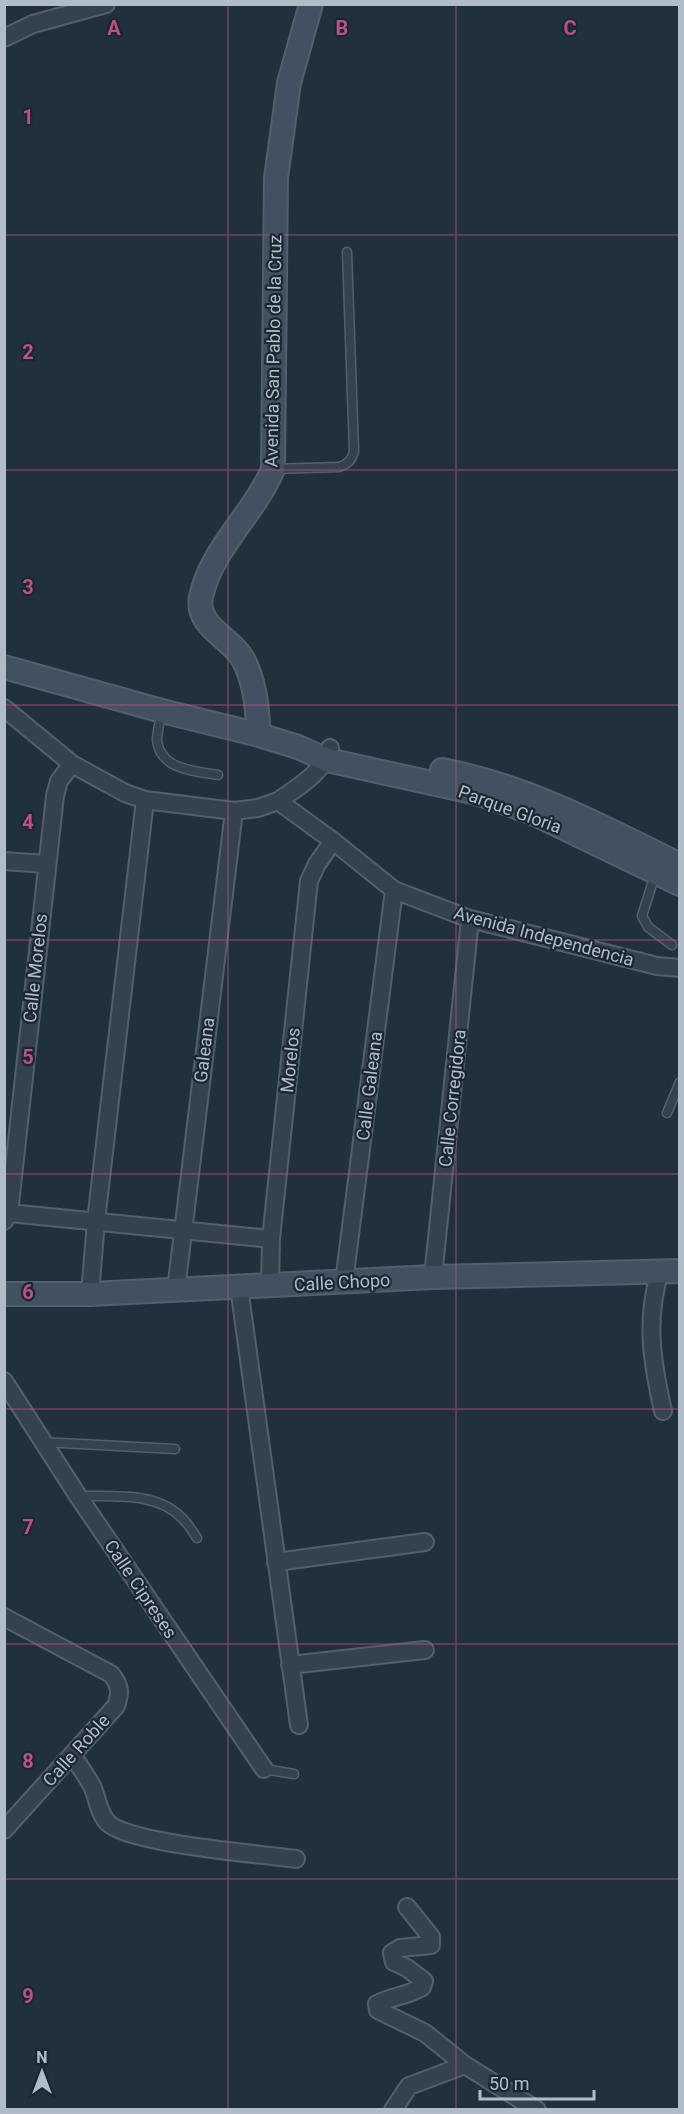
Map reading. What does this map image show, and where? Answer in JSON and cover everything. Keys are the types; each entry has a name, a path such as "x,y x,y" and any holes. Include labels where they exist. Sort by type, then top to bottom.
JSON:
{"street":[{"path":"4,38 33,24 106,4"},
{"name":"Avenida San Pablo de la Cruz","path":"259,735 257,702 252,680 242,657 202,616 200,600 207,578 218,556 265,488 273,469 276,178 289,83 311,4"},
{"name":"Parque Gloria","path":"4,667 162,711 477,793 533,813 680,884"},
{"path":"4,708 72,764 125,793 145,800 234,811 258,808 278,801 304,782 329,754"},
{"name":"Parque Gloria","path":"329,754 479,777 537,797 680,866"},
{"name":"Calle Morelos","path":"72,764 59,781 55,796 10,1145 7,1217 96,1221 271,1239"},
{"path":"90,1294 96,1221 145,800"},
{"name":"Avenida Independencia","path":"278,801 394,890 470,919 657,966 680,968"},
{"name":"Galeana","path":"176,1290 234,811"},
{"name":"Morelos","path":"270,1285 271,1239 309,881 317,864 333,841"},
{"path":"4,861 46,864"},
{"name":"Calle Galeana","path":"344,1282 394,890"},
{"name":"Calle Corregidora","path":"433,1277 470,919"},
{"path":"663,1411 650,1332 653,1295 670,1271"},
{"name":"Calle Chopo","path":"4,1294 90,1294 433,1277 670,1271"},
{"path":"239,1287 298,1725"},
{"name":"Calle Cipreses","path":"4,1381 78,1496 264,1769"},
{"path":"276,1562 425,1542"},
{"name":"Calle Roble","path":"4,1617 111,1674 118,1683 120,1695 116,1706 4,1830"},
{"path":"290,1665 425,1650"},
{"path":"72,1755 91,1785 100,1813 109,1824 123,1832 181,1844 296,1858"},
{"path":"407,1906 430,1937 430,1945 400,1948 392,1953 394,1962 407,1968 424,1981 422,1987 413,1992 386,1999 378,2004 378,2010 425,2033 465,2065 537,2109"},
{"path":"393,2109 409,2086 465,2065"}],"lane":[{"path":"273,469 339,467 352,458 354,451 347,252"},
{"path":"162,711 157,738 159,750 167,761 179,767 218,775"},
{"path":"656,872 642,916 648,927 672,945"},
{"path":"667,1113 680,1082"},
{"path":"42,1442 175,1449"},
{"path":"78,1496 144,1498 163,1504 182,1518 197,1538"},
{"name":"Calle Cipreses","path":"264,1769 294,1774"}]}
